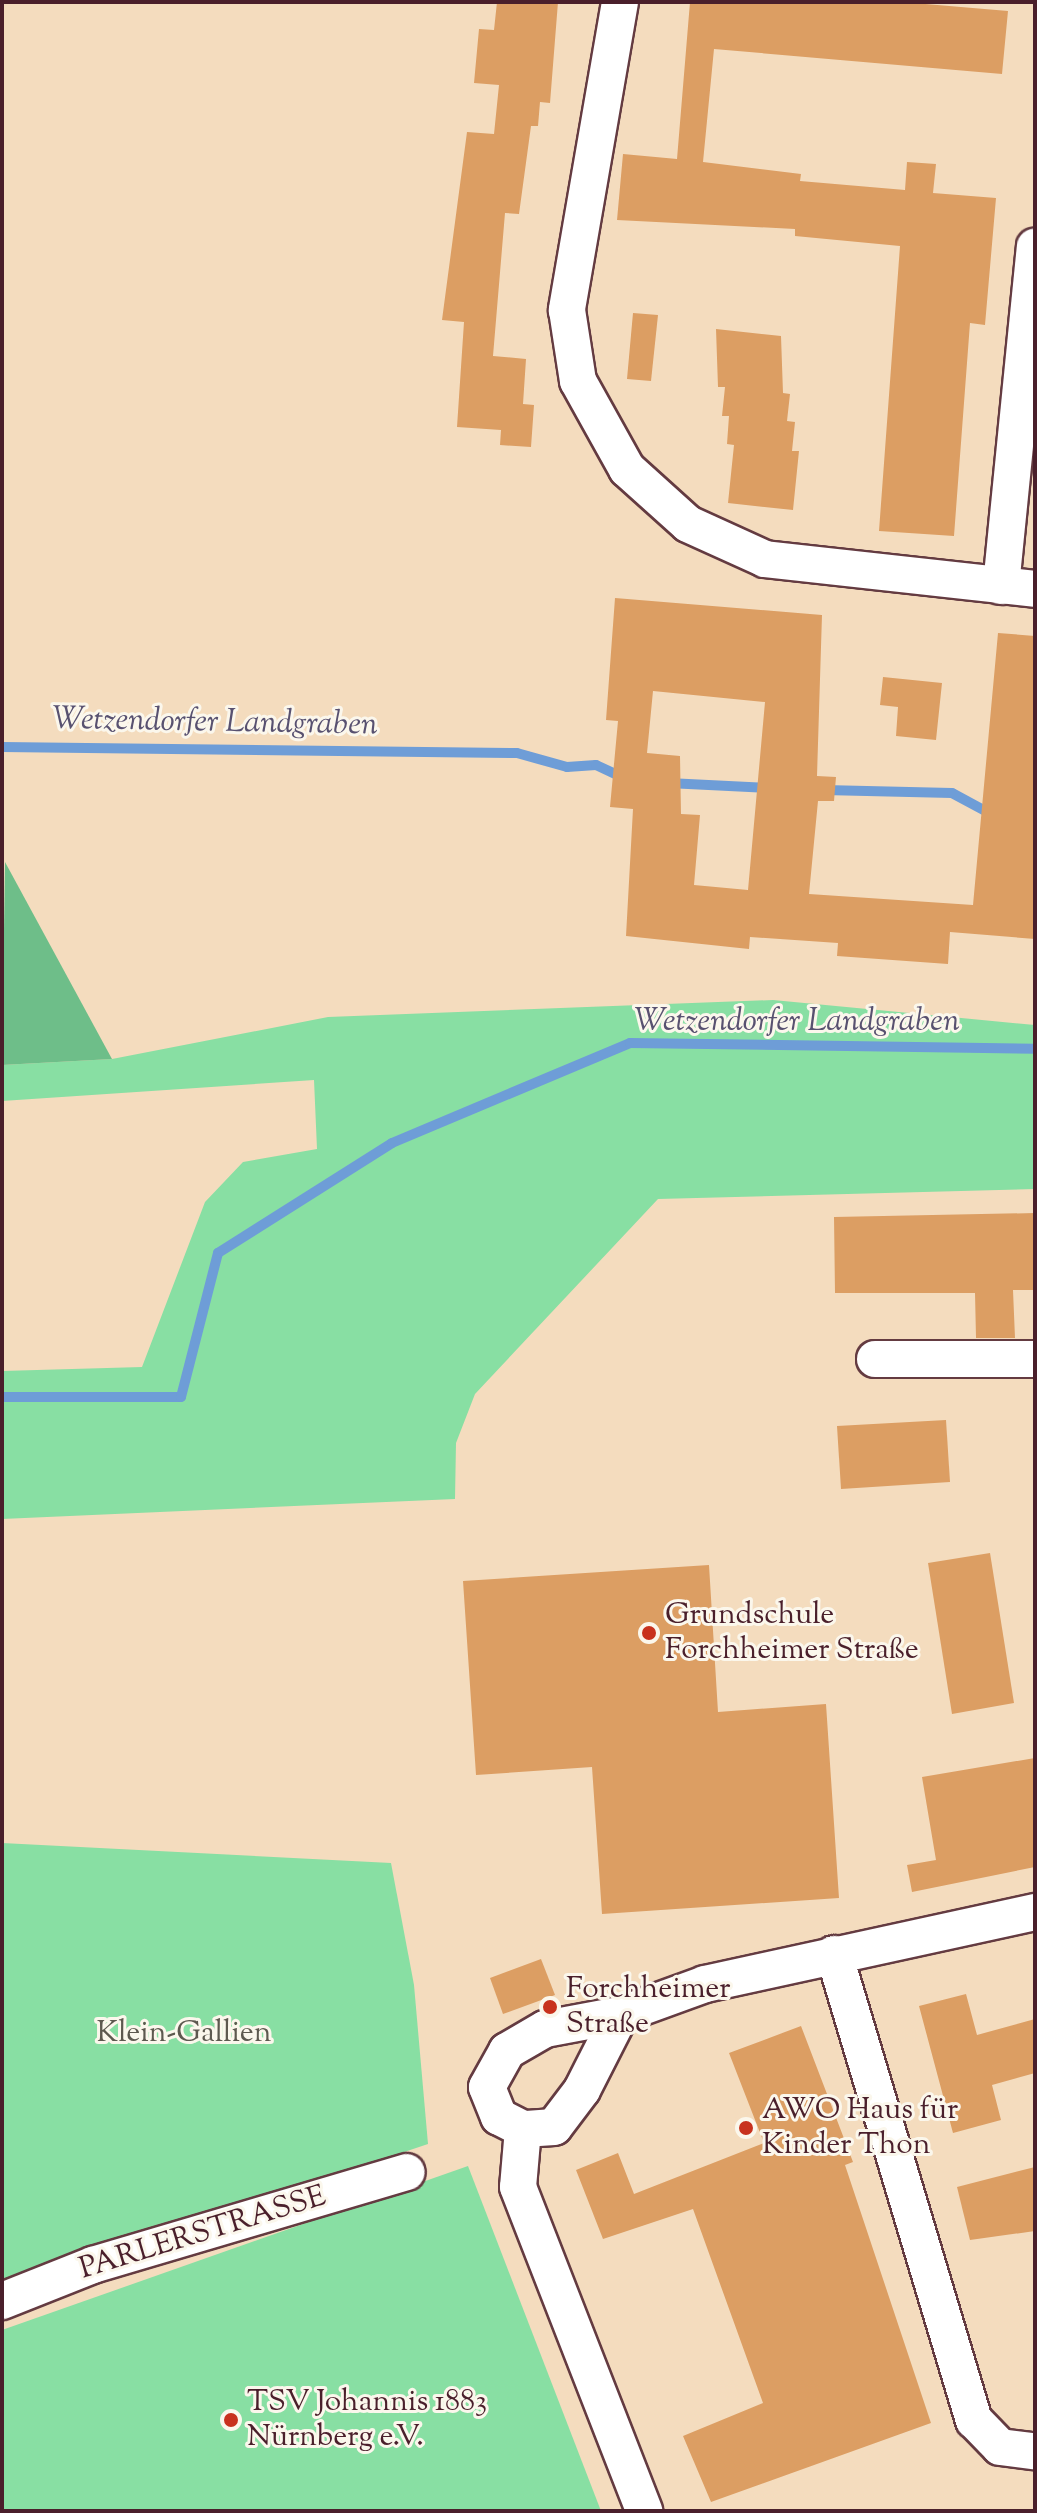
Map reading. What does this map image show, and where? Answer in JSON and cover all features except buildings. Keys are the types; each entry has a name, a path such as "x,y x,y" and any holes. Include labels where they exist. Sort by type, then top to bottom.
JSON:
{"street":[{"path":"620,2 567,310 578,381 598,426 654,498 720,544 845,572 1018,587 1035,247"},
{"path":"875,1359 1035,1359"},
{"path":"620,2015 582,2090 554,2127 523,2129 499,2117 487,2087 507,2051 545,2029 620,2015 705,1984 1035,1912"},
{"path":"834,1954 974,2420 1000,2447 1035,2451"},
{"path":"523,2129 518,2187 644,2511"},
{"name":"PARLERSTRASSE","path":"2,2301 93,2265 406,2172"}],"green space":[{"path":"5,862 112,1059 2,1065"},
{"path":"773,1000 1035,1025 1035,1189 658,1199 475,1394 456,1443 455,1499 2,1519 2,1371 142,1367 205,1202 243,1162 317,1149 314,1080 2,1101 2,1065 112,1059 328,1017"},
{"name":"Klein-Gallien","path":"2,1843 391,1863 414,1985 428,2144 2,2287"},
{"name":"TSV Johannis 1883 Nürnberg e.V.","path":"468,2166 601,2511 2,2511 2,2330"}],"waterway":[{"name":"Wetzendorfer Landgraben","path":"2,747 517,753 567,767 596,765 624,778"},
{"name":"Wetzendorfer Landgraben","path":"668,783 768,788"},
{"name":"Wetzendorfer Landgraben","path":"824,790 952,793 991,814"},
{"name":"Wetzendorfer Landgraben","path":"2,1397 181,1397 218,1253 392,1143 630,1043 1035,1049"}],"place":[{"name":"Grundschule Forchheimer Straße","path":"649,1633"},
{"name":"Forchheimer Straße","path":"550,2007"},
{"name":"AWO Haus für Kinder Thon","path":"746,2128"},
{"name":"TSV Johannis 1883 Nürnberg e.V.","path":"231,2420"}]}
